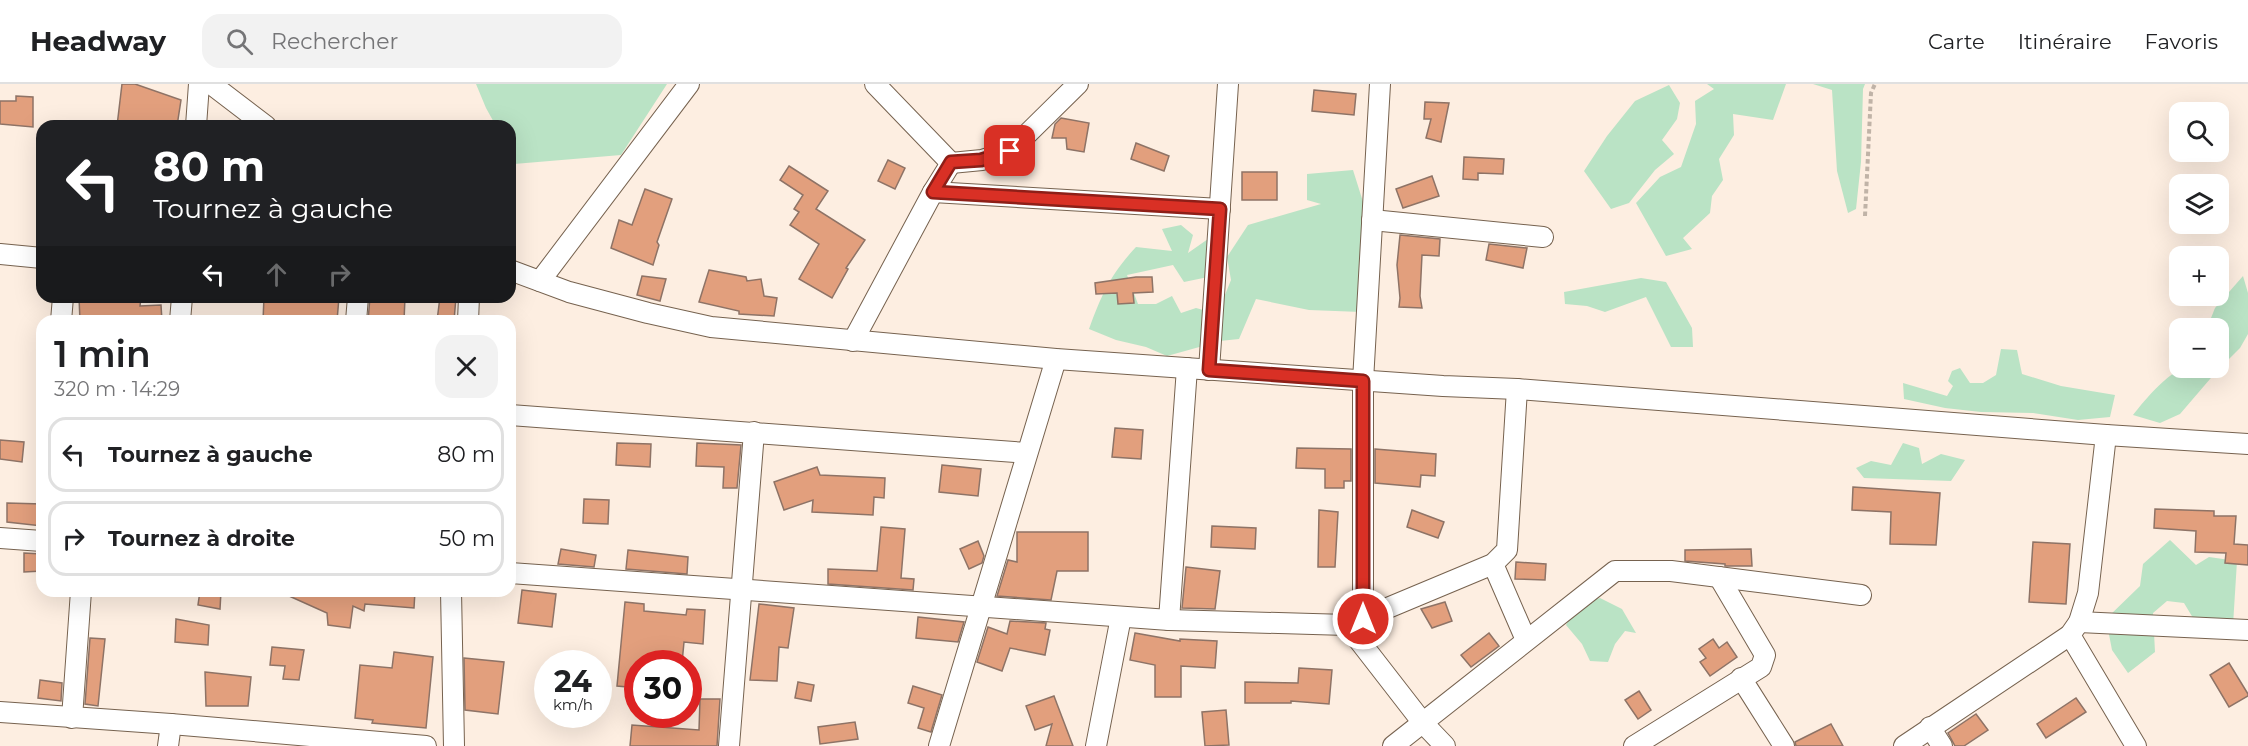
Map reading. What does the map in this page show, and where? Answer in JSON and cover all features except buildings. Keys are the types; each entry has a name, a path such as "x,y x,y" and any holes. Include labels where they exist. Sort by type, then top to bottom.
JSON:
{"street":[{"path":"197,120 200,84"},
{"path":"212,84 258,120"},
{"path":"540,281 689,84"},
{"path":"875,84 951,162 981,160 1010,151 1069,87"},
{"path":"1209,370 1228,84"},
{"path":"1380,84 1363,381 1355,622 1424,723 1445,746"},
{"path":"853,341 951,162"},
{"path":"933,192 1220,209"},
{"path":"1372,220 1543,237"},
{"path":"0,254 36,257"},
{"path":"516,272 569,292 711,327 1056,359 1363,381 1516,389 2248,444"},
{"path":"939,746 1056,359"},
{"path":"1169,620 1187,368"},
{"path":"516,573 1169,620 1355,622 1493,564 1507,550 1516,389"},
{"path":"516,415 1027,453"},
{"path":"729,746 754,432"},
{"path":"2106,435 2088,593 2075,628 2136,746"},
{"path":"0,538 36,541"},
{"path":"1493,564 1526,640"},
{"path":"1393,746 1616,571 1671,571 1861,595"},
{"path":"1634,746 1761,667 1766,656 1719,577"},
{"path":"72,717 81,597"},
{"path":"451,597 453,746"},
{"path":"1096,746 1121,617"},
{"path":"1904,746 2075,628 2248,630"},
{"path":"1741,678 1784,746"},
{"path":"0,712 426,746"},
{"path":"168,746 171,724"},
{"path":"1930,727 1942,746"}],"path":[{"path":"1865,216 1871,93 1875,84"}],"green space":[{"path":"476,84 667,84 621,155 516,164 516,120 493,120"},
{"path":"1707,84 1786,84 1773,120 1733,114 1734,135 1719,159 1723,180 1712,196 1710,213 1683,238 1692,249 1666,256 1636,203 1660,177 1681,167 1696,124 1695,101 1714,89"},
{"path":"1813,84 1865,84 1856,209 1848,213 1837,171 1832,90"},
{"path":"1669,85 1680,103 1677,119 1662,140 1674,154 1655,170 1629,203 1611,209 1584,171 1607,136 1635,101"},
{"path":"1353,170 1369,221 1361,312 1309,310 1256,299 1239,339 1210,342 1216,317 1231,280 1227,257 1248,225 1321,204 1307,200 1307,174"},
{"path":"1181,225 1193,235 1188,253 1218,232 1228,247 1213,276 1184,282 1173,265 1127,275 1138,304 1156,304 1172,296 1181,313 1196,308 1207,311 1203,346 1167,356 1089,329 1108,285 1136,247 1172,251 1162,229"},
{"path":"2243,276 2248,293 2248,334 2240,348 2229,359 2229,318 2211,318 2217,306 2229,306 2229,292"},
{"path":"1641,278 1666,282 1692,328 1693,347 1671,347 1646,297 1605,312 1587,306 1565,304 1564,292"},
{"path":"2001,349 2017,350 2022,374 2061,386 2115,395 2110,417 2078,420 2033,413 1981,412 1945,408 1904,399 1903,383 1947,396 1953,386 1948,381 1952,371 1960,368 1970,383 1983,383 1996,375"},
{"path":"2169,377 2211,378 2180,414 2160,423 2133,415"},
{"path":"1903,443 1919,448 1922,464 1941,454 1965,460 1951,481 1864,478 1856,468 1871,461 1891,465"},
{"path":"2170,540 2196,565 2209,557 2237,561 2233,625 2193,618 2184,603 2167,601 2153,613 2155,652 2128,673 2112,650 2106,619 2140,586 2143,564"},
{"path":"1600,598 1622,609 1636,633 1625,631 1615,644 1608,662 1590,661 1582,644 1566,625 1576,605"}],"route":[{"path":"1010,151 981,160 951,162 933,192 1220,209 1209,370 1363,381 1363,619"}]}
